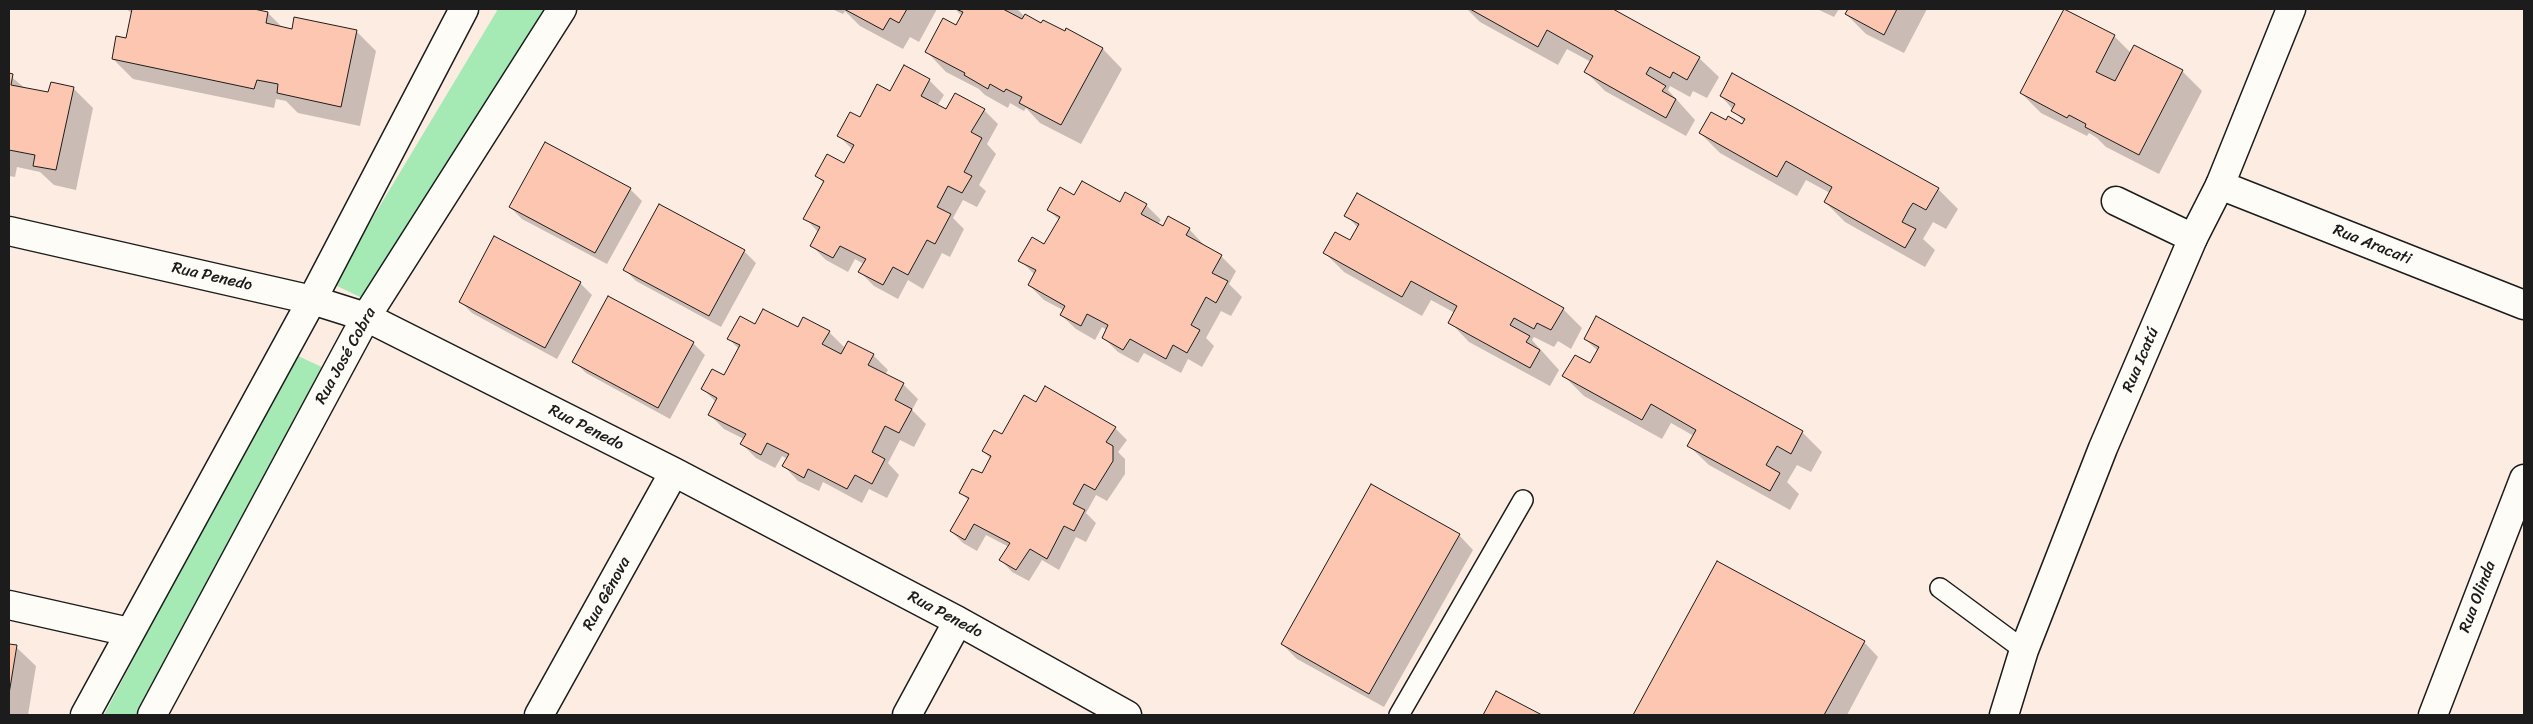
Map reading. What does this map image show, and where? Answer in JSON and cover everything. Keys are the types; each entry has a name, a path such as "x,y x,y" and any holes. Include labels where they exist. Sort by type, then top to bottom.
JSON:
{"street":[{"path":"85,715 312,300 464,9"},
{"name":"Rua José Cobra","path":"152,715 366,316 562,9"},
{"name":"Rua Icatú","path":"2004,711 2024,650 2103,448 2192,238 2220,185 2291,9"},
{"name":"Rua Aracati","path":"2220,185 2524,305"},
{"path":"2116,200 2192,238"},
{"name":"Rua Penedo","path":"9,231 312,300 366,316 674,472 958,621 1127,715"},
{"name":"Rua Gênova","path":"539,715 674,472"},
{"name":"Rua Olinda","path":"2433,715 2524,479"},
{"path":"9,606 130,632"},
{"path":"907,715 958,621"}],"lane":[{"path":"1400,715 1523,500"},
{"path":"1940,588 2024,650"}],"green space":[{"path":"498,9 544,9 492,100 364,299 333,284"},
{"path":"294,354 326,369 142,715 104,715"}],"building":[{"path":"132,9 254,9 268,12 266,23 292,29 294,17 357,30 341,107 277,93 278,84 257,80 254,89 112,59 116,36 126,38"},
{"path":"844,9 907,9 899,23 890,18 883,30"},
{"path":"956,9 1003,9 1022,19 1025,14 1041,23 1043,20 1065,31 1066,28 1103,48 1061,125 1019,103 1022,97 1006,89 1004,92 990,84 988,89 964,75 965,73 925,52 943,18 956,25 963,12"},
{"path":"1470,9 1613,9 1700,57 1687,80 1673,72 1670,78 1650,67 1646,74 1666,86 1662,91 1676,99 1666,118 1584,72 1593,56 1547,30 1538,47"},
{"path":"1848,9 1897,9 1884,35 1845,14"},
{"path":"2064,9 2115,35 2096,72 2115,81 2134,45 2183,70 2139,155 2085,127 2086,124 2069,115 2067,118 2020,93"},
{"path":"904,65 930,79 921,96 946,109 955,93 985,109 971,132 982,138 964,172 972,176 962,193 948,186 937,207 951,214 935,244 927,240 908,275 893,267 883,285 858,272 866,259 840,246 833,258 810,246 820,227 803,219 824,181 815,176 827,154 844,163 854,145 837,136 850,112 860,117 877,84 890,91"},
{"path":"9,73 13,74 11,85 48,92 51,82 74,87 56,170 33,166 35,155 9,150"},
{"path":"1732,73 1939,188 1926,210 1913,203 1909,209 1902,222 1916,229 1905,248 1824,202 1832,187 1786,161 1777,177 1699,133 1711,112 1726,120 1728,116 1742,124 1745,119 1731,111 1735,104 1720,96"},
{"path":"545,142 631,188 595,253 509,207"},
{"path":"1082,181 1120,202 1125,192 1147,204 1141,214 1163,226 1168,216 1190,228 1186,235 1222,255 1212,273 1228,281 1216,303 1206,297 1191,325 1200,330 1187,353 1173,345 1166,359 1130,339 1123,350 1102,338 1108,325 1087,314 1081,326 1060,315 1065,306 1028,285 1036,270 1018,261 1032,237 1044,244 1060,217 1047,210 1060,187 1074,195"},
{"path":"1357,193 1564,308 1551,330 1537,323 1534,329 1514,318 1510,325 1530,336 1526,342 1540,350 1530,368 1448,323 1457,306 1411,281 1402,297 1323,253 1335,232 1350,240 1359,224 1344,216"},
{"path":"659,204 745,250 709,316 623,270"},
{"path":"494,236 581,282 545,348 459,302"},
{"path":"608,296 694,342 658,408 572,362"},
{"path":"763,309 798,327 803,317 830,331 822,344 841,354 848,341 874,354 868,365 904,383 895,400 912,409 899,433 885,426 872,452 885,459 872,484 855,475 847,489 808,469 804,478 782,466 789,454 767,443 761,455 740,444 746,434 708,415 717,398 701,389 712,369 724,375 740,345 727,339 740,316 755,324"},
{"path":"1596,316 1803,431 1791,454 1777,446 1766,465 1780,473 1770,491 1687,446 1696,430 1651,404 1642,420 1562,376 1575,355 1590,363 1599,347 1584,339"},
{"path":"1045,386 1116,427 1106,442 1113,446 1113,461 1095,490 1084,484 1073,504 1085,510 1074,531 1064,526 1047,559 1030,549 1016,570 999,560 1010,543 974,524 965,540 950,531 969,498 959,493 972,469 982,473 991,456 982,451 994,430 1002,434 1024,395 1036,402"},
{"path":"1371,484 1460,534 1369,694 1281,644"},
{"path":"1717,561 1865,641 1824,715 1633,715"},
{"path":"9,644 17,645 9,694"},
{"path":"1496,691 1542,715 1483,715"}]}
